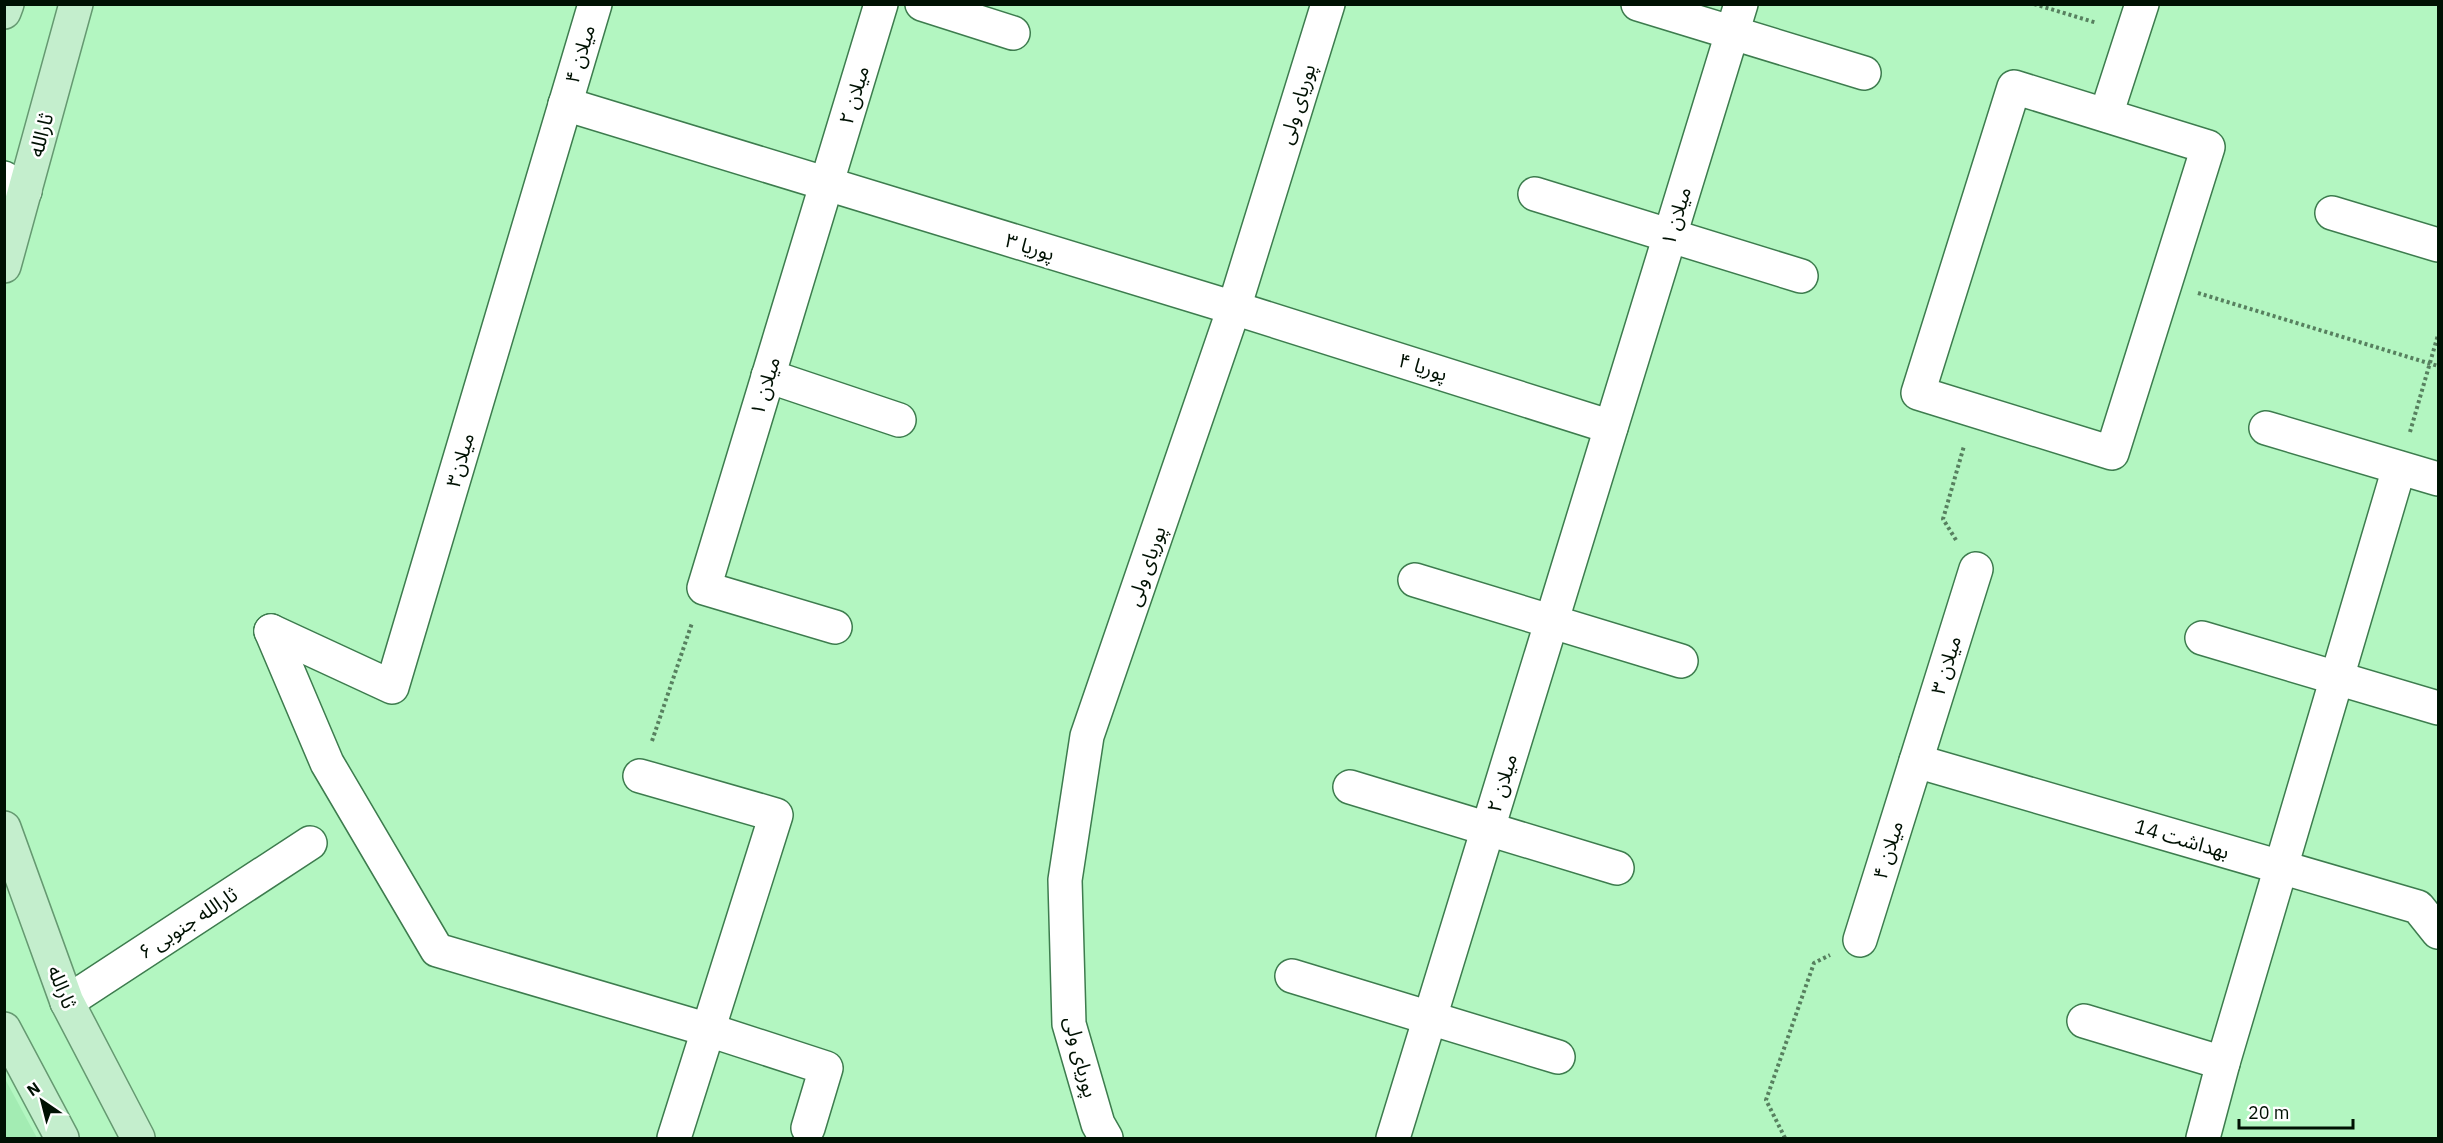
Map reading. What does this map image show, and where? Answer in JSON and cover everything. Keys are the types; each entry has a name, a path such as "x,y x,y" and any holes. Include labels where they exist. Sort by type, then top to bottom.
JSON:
{"main road":[{"path":"4,12 7,4"},
{"name":"ثارالله","path":"4,266 11,187 76,4"},
{"name":"ثارالله","path":"4,828 67,1002 138,1138"},
{"path":"4,1029 62,1138"}],"street":[{"name":"میلان ۴","path":"565,104 595,4"},
{"name":"میلان ۲","path":"827,185 881,4"},
{"path":"922,4 1013,33"},
{"name":"پوریای ولی","path":"1106,1138 1098,1124 1069,1024 1065,880 1087,736 1234,308 1328,4"},
{"path":"1638,4 1737,19 1864,73"},
{"name":"میلان ۱","path":"1611,427 1737,19"},
{"path":"2106,115 2137,19"},
{"path":"2014,87 2208,147 2165,283 2112,453 1918,393 2014,87"},
{"name":"پوریا ۳","path":"565,104 1234,308"},
{"name":"میلان۳","path":"565,104 393,687 271,631 327,763 437,950 709,1030"},
{"name":"میلان ۱","path":"704,588 827,185"},
{"path":"1534,194 1801,276"},
{"path":"2332,213 2439,245"},
{"name":"پوریا ۴","path":"1234,308 1611,427"},
{"path":"768,376 899,420"},
{"name":"میلان ۲","path":"1393,1138 1611,427"},
{"path":"2266,428 2439,480"},
{"path":"2203,1138 2223,1063 2399,468"},
{"name":"میلان ۳","path":"1916,761 1976,569"},
{"path":"1415,580 1681,661"},
{"path":"704,588 835,627"},
{"path":"2202,638 2439,708"},
{"name":"میلان ۴","path":"1860,940 1916,761"},
{"name":"بهداشت 14","path":"1916,761 2418,907 2439,932"},
{"path":"640,776 777,815 675,1138"},
{"path":"1350,787 1617,868"},
{"name":"ثارالله جنوبی ۶","path":"67,1002 309,843"},
{"path":"1292,975 1558,1057"},
{"path":"2084,1021 2223,1063"},
{"path":"709,1030 826,1068 808,1128"}],"path":[{"path":"2034,4 2137,19"},
{"path":"2165,283 2439,366"},
{"path":"2399,468 2439,335"},
{"path":"1975,411 1943,519 1976,569"},
{"path":"640,776 704,588"},
{"path":"1785,1138 1767,1100 1814,963 1860,940"}],"shaded area":[{"path":"5,1079 37,1138 5,1138"}]}
